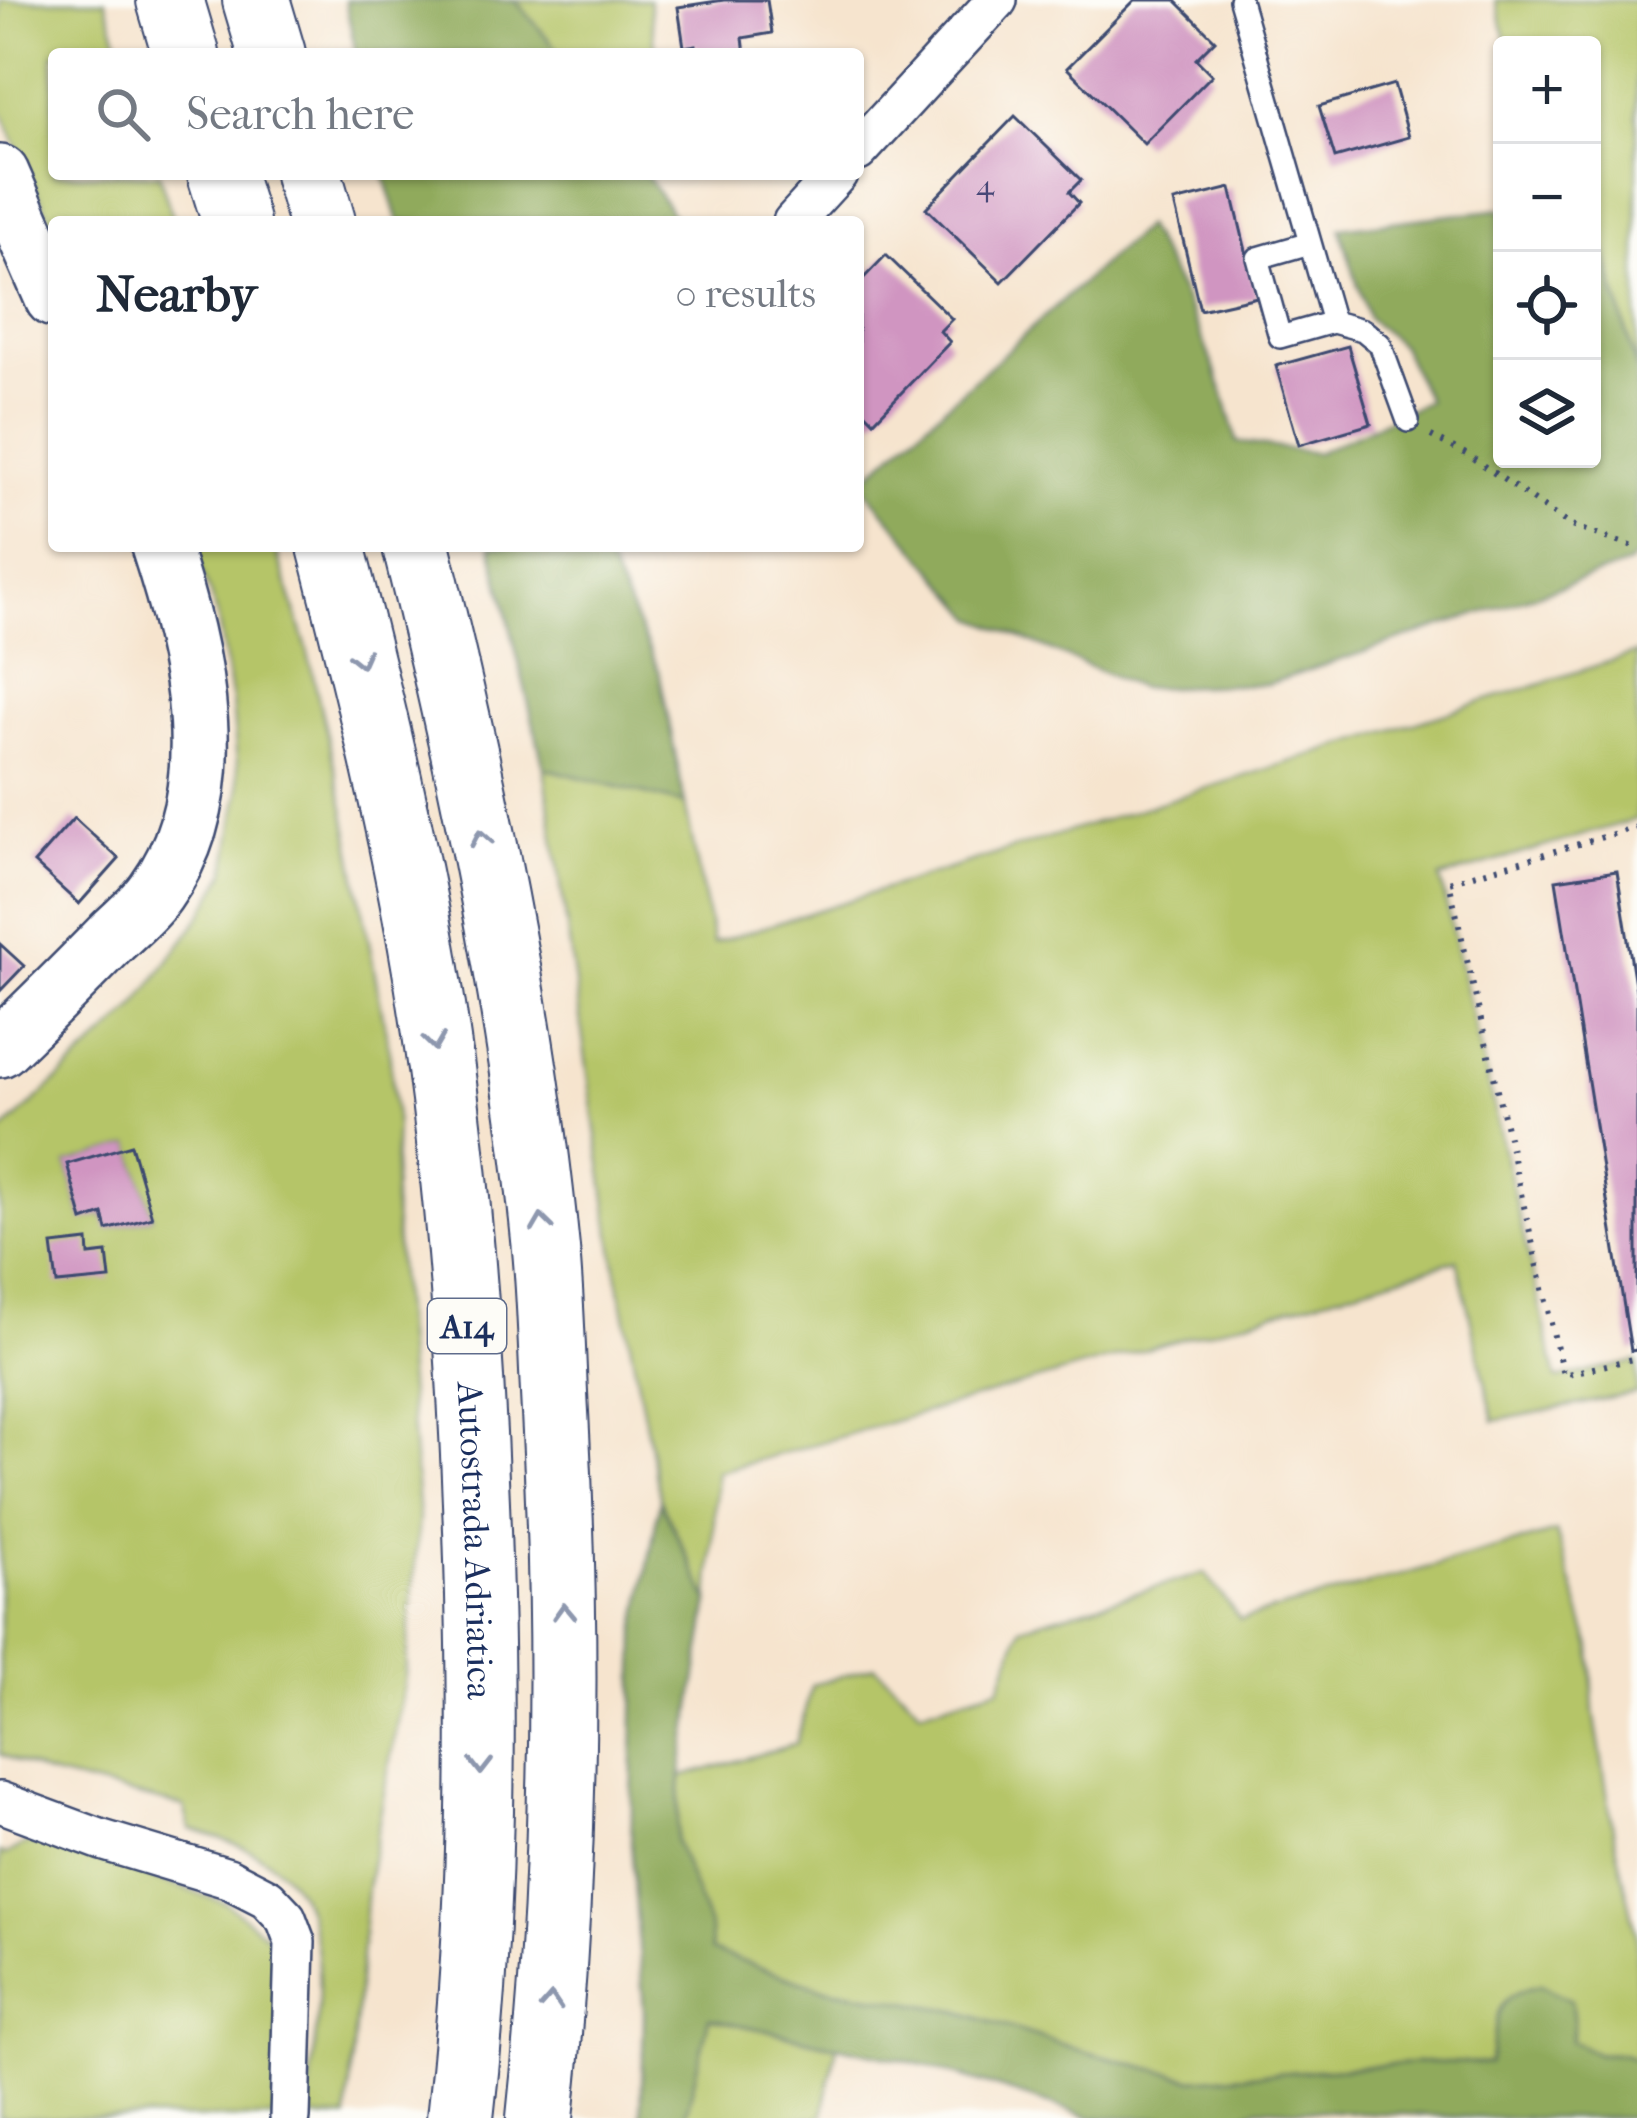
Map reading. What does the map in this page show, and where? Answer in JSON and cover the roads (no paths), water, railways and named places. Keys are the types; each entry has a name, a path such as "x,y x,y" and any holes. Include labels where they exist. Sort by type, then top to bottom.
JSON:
{"highway":[{"path":"170,0 184,48"},
{"path":"256,0 270,48"},
{"path":"223,180 234,216"},
{"path":"310,180 320,216"},
{"name":"Autostrada Adriatica","path":"333,552 378,731 420,938 464,1268 482,1644 482,1754 473,1982 460,2118"},
{"name":"A14","path":"417,552 459,720 489,880 546,1250 565,1638 562,1845 540,2118"}],"main road":[{"path":"0,174 48,284"},
{"path":"0,1048 156,892 180,848 194,804 199,740 196,679 162,552"}],"street":[{"path":"864,145 997,0"},
{"path":"798,216 832,180"},
{"path":"0,1802 102,1840 228,1878 267,1898 286,1918 295,1942 290,2118"}],"lane":[{"path":"1240,0 1333,322"},
{"path":"1310,243 1258,258 1280,337 1333,322 1363,330 1380,344 1408,421"}]}
